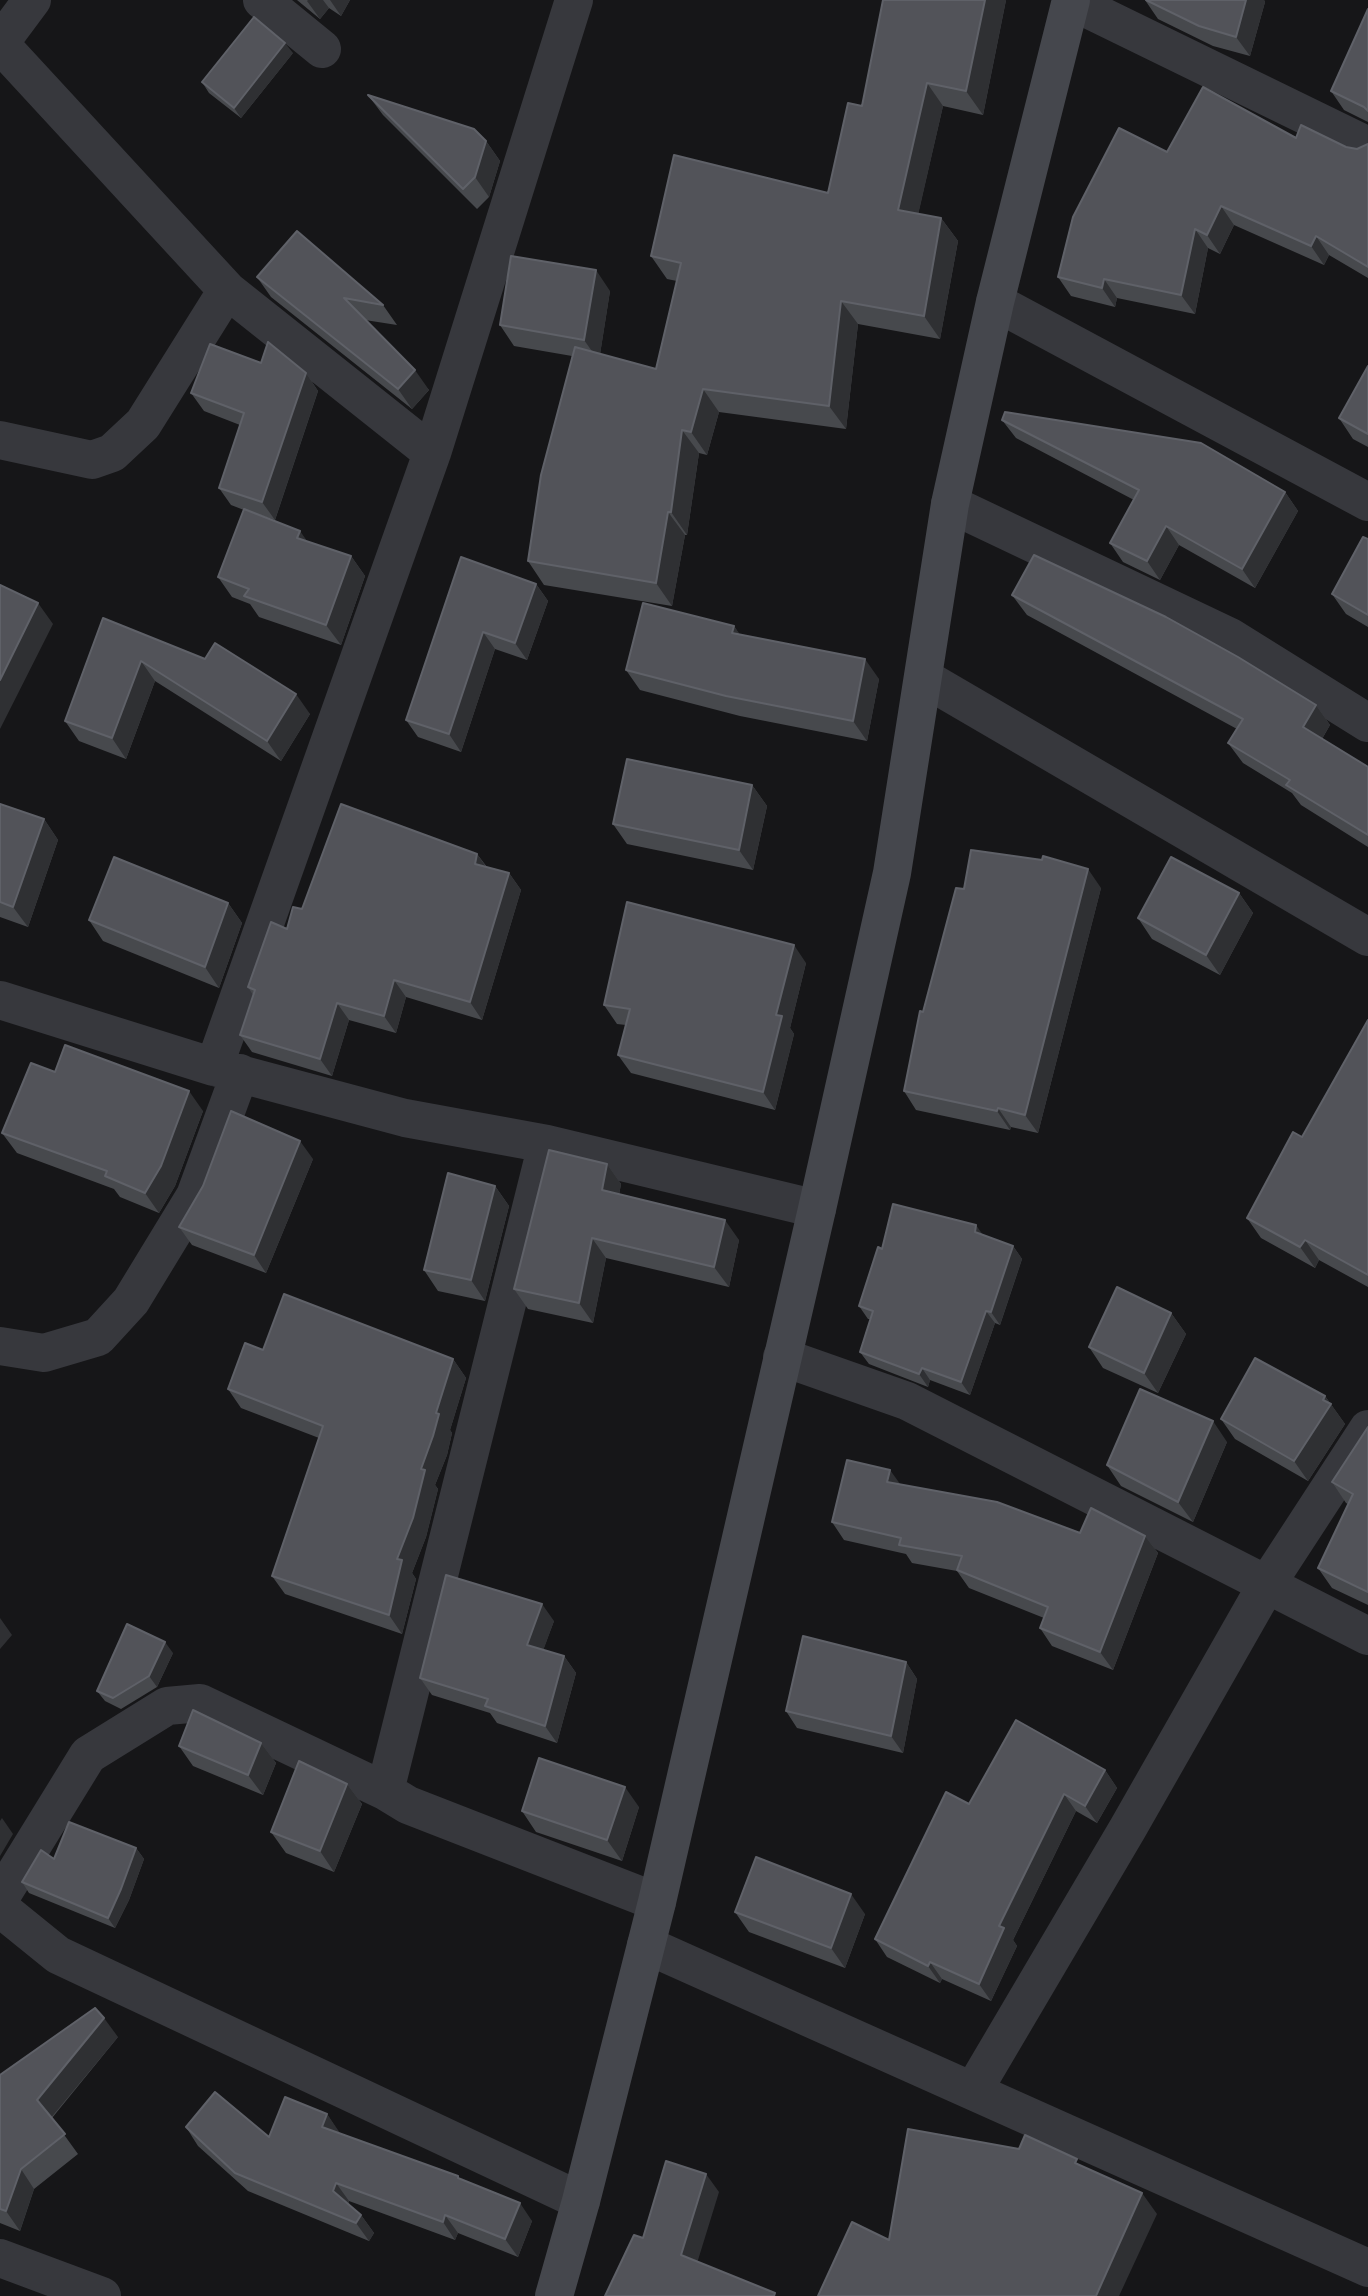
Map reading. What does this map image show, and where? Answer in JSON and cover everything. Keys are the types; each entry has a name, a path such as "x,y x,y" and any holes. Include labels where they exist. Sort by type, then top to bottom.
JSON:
{"street":[{"path":"32,0 0,44 227,290 432,453"},
{"path":"261,0 322,48"},
{"path":"0,1346 44,1353 98,1337 131,1301 195,1196 227,1070 432,453 574,0"},
{"path":"554,2296 657,1902 817,1209 892,873 950,504 995,302 1071,0 1368,146"},
{"path":"0,440 92,460 111,453 142,424 227,290"},
{"path":"995,302 1368,502"},
{"path":"950,504 1230,637 1368,723"},
{"path":"924,678 1368,937"},
{"path":"0,1000 227,1070 405,1118 547,1144 817,1209"},
{"path":"385,1791 547,1144"},
{"path":"782,1357 907,1401 1368,1636"},
{"path":"973,2091 1128,1828 1267,1584 1368,1429"},
{"path":"0,1898 88,1755 167,1706 200,1703 385,1791 408,1805 657,1902"},
{"path":"0,1908 58,1955 581,2201"},
{"path":"646,1945 1368,2269"},
{"path":"0,2258 102,2296"}],"building":[{"path":"883,0 985,0 966,91 927,83 898,210 941,218 924,316 841,301 829,406 703,389 691,432 682,430 671,512 668,512 656,583 528,561 541,475 575,347 656,369 681,263 651,256 674,155 828,193 848,103 862,106"},
{"path":"1146,0 1246,0 1236,37 1199,26"},
{"path":"1368,9 1368,111 1331,91"},
{"path":"254,17 285,43 234,108 202,82"},
{"path":"1203,87 1296,138 1301,125 1346,147 1357,149 1368,144 1368,267 1316,236 1311,246 1221,206 1207,235 1195,229 1181,295 1104,279 1102,288 1058,277 1073,217 1119,128 1167,152"},
{"path":"368,95 474,129 486,141 475,177 463,189"},
{"path":"297,231 383,305 344,298 415,370 398,389 257,277"},
{"path":"511,256 596,270 584,340 500,325"},
{"path":"268,342 306,373 262,502 219,488 244,413 191,393 210,344 261,363"},
{"path":"1368,366 1368,434 1339,418"},
{"path":"1005,412 1201,443 1285,492 1242,569 1166,526 1147,561 1110,543 1139,490 1002,420"},
{"path":"244,509 300,531 297,538 351,556 326,625 244,596 249,589 218,577"},
{"path":"1363,537 1368,539 1368,615 1332,594"},
{"path":"1034,555 1166,617 1316,705 1303,727 1368,767 1368,835 1286,785 1290,780 1228,743 1243,719 1012,595"},
{"path":"461,557 536,584 515,643 483,632 449,734 406,720"},
{"path":"0,585 38,603 0,680"},
{"path":"643,603 734,626 732,633 865,659 853,721 726,696 626,670"},
{"path":"103,618 205,659 215,643 296,694 267,741 141,661 112,738 65,721"},
{"path":"627,759 752,785 739,850 613,824"},
{"path":"0,804 44,819 13,907 0,902"},
{"path":"341,804 477,854 475,864 509,873 470,1002 394,980 384,1016 337,1003 320,1059 240,1035 255,990 248,987 271,922 287,929 293,907 302,909"},
{"path":"971,850 1042,860 1043,856 1088,869 1025,1115 904,1091 920,1011 923,1012 956,888 964,889"},
{"path":"114,857 228,903 205,967 89,920"},
{"path":"1171,857 1239,893 1206,955 1138,918"},
{"path":"627,902 794,945 776,1015 782,1016 763,1092 618,1055 630,1009 604,1005"},
{"path":"1368,1020 1368,1275 1305,1240 1300,1247 1247,1218 1293,1132 1302,1137"},
{"path":"65,1045 189,1091 161,1166 145,1193 105,1176 107,1171 2,1133 31,1063 55,1072"},
{"path":"231,1111 300,1141 254,1255 179,1227 203,1186"},
{"path":"549,1150 607,1164 602,1190 725,1220 714,1267 592,1238 579,1303 514,1289"},
{"path":"448,1173 495,1186 471,1280 424,1270"},
{"path":"893,1204 976,1225 975,1232 1013,1246 991,1312 986,1311 961,1382 922,1368 919,1374 860,1352 873,1311 859,1306 878,1247 882,1249"},
{"path":"1117,1287 1171,1313 1144,1373 1089,1347"},
{"path":"284,1294 453,1359 436,1413 439,1414 433,1436 421,1469 425,1470 413,1518 397,1559 402,1560 389,1615 272,1576 323,1426 228,1389 245,1343 263,1350"},
{"path":"1255,1358 1325,1396 1323,1400 1331,1404 1294,1461 1221,1419"},
{"path":"1140,1389 1213,1421 1178,1502 1107,1465"},
{"path":"1368,1427 1368,1592 1318,1568 1353,1494 1332,1482"},
{"path":"847,1460 890,1470 887,1482 997,1502 1080,1533 1091,1508 1145,1536 1100,1652 1040,1628 1048,1607 957,1570 962,1556 899,1545 901,1538 832,1522"},
{"path":"446,1575 542,1604 527,1645 564,1656 545,1726 485,1706 488,1699 420,1678"},
{"path":"127,1624 165,1642 149,1676 113,1698 97,1691"},
{"path":"803,1636 906,1662 891,1736 786,1711"},
{"path":"193,1710 261,1743 248,1775 179,1746"},
{"path":"1016,1720 1105,1770 1085,1806 1064,1794 999,1926 1004,1928 979,1984 930,1962 928,1966 875,1939 946,1792 969,1804"},
{"path":"539,1758 625,1787 607,1840 522,1811"},
{"path":"299,1761 347,1784 320,1851 271,1832"},
{"path":"69,1822 136,1848 108,1918 22,1882 41,1850 54,1859"},
{"path":"756,1857 851,1894 831,1948 735,1912"},
{"path":"95,2008 104,2018 37,2100 65,2134 21,2169 6,2211 0,2209 0,2075"},
{"path":"215,2092 269,2137 285,2097 327,2114 322,2127 458,2176 520,2203 505,2239 445,2215 443,2222 336,2183 333,2191 361,2215 356,2223 235,2173 186,2127"},
{"path":"908,2129 1019,2149 1025,2135 1077,2159 1075,2163 1142,2193 1096,2296 818,2296 852,2222 889,2240"},
{"path":"666,2161 706,2174 681,2255 775,2293 774,2296 605,2296 634,2235 643,2238"}]}
